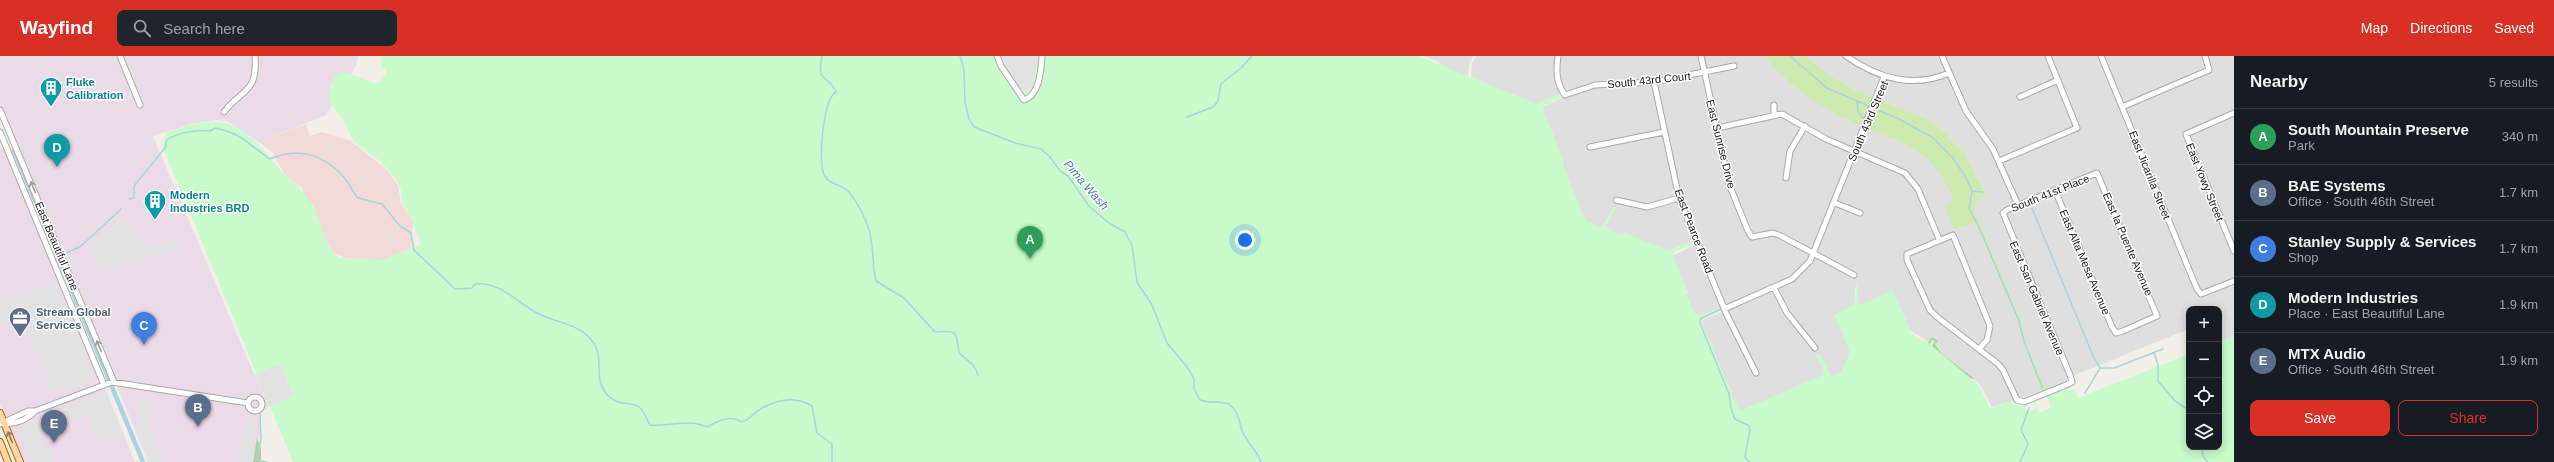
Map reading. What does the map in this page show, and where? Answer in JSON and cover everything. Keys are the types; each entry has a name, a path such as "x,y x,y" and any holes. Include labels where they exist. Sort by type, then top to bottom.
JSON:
{"main road":[{"path":"0,413 2,423 20,462"},
{"path":"0,442 8,462"}],"street":[{"path":"120,56 140,105"},
{"path":"224,112 243,96 253,80 255,56"},
{"path":"997,56 1001,66 1024,100 1034,93 1037,87 1042,56"},
{"name":"South 43rd Court","path":"1558,56 1556,70 1558,81 1565,95 1595,85 1654,82 1734,66"},
{"name":"East Sunrise Drive","path":"1701,56 1729,184 1752,237 1773,233 1854,275"},
{"path":"1846,56 1884,77"},
{"path":"1942,56 1966,110 1999,161 2018,205"},
{"path":"1999,161 2077,128 2048,56"},
{"name":"East Jicarilla Street","path":"2101,56 2197,289 2201,294 2234,281"},
{"path":"2122,107 2209,70 2205,56"},
{"name":"South 43rd Street","path":"1724,309 1792,279 1814,254 1884,77 1905,82 1920,82 1949,73"},
{"path":"2020,97 2058,80"},
{"name":"East Pearce Road","path":"1654,82 1679,198 1724,309 1756,373"},
{"path":"1774,105 1774,115"},
{"name":"East Beautiful Lane","path":"0,110 109,383"},
{"name":"East Yowy Street","path":"2234,113 2186,134 2234,251"},
{"path":"1717,128 1782,114 1854,152 1905,173 1918,189 1939,239"},
{"path":"1786,178 1790,151 1805,126"},
{"name":"East Beautiful Lane","path":"0,132 109,383"},
{"path":"1590,147 1664,132"},
{"name":"South 41st Place","path":"2003,213 2018,205 2097,174"},
{"name":"East la Puente Avenue","path":"2097,174 2157,316 2152,320 2116,333"},
{"name":"East Alta Mesa Avenue","path":"2055,190 2112,327 2116,333"},
{"path":"1616,200 1647,207 1679,198"},
{"path":"1835,203 1860,213"},
{"name":"East San Gabriel Avenue","path":"1979,349 2003,370 2017,400 2024,402 2072,382 2003,213"},
{"path":"1953,235 1990,326 1987,340 1979,349 1930,310 1907,260 1907,254 1939,239 1953,235"},
{"path":"1774,288 1787,313 1815,348"},
{"path":"2,423 28,411 35,411 109,383 248,403"}],"shaded area":[{"path":"0,56 358,56 356,66 326,115 259,142 227,121 216,120 192,124 153,136 268,407 259,415 261,420 259,438 253,462 148,462 9,123 0,107"},
{"path":"993,56 1039,57 1030,92 1012,89"},
{"path":"1424,56 1473,56 1469,63 1468,77 1441,66 1439,62"},
{"path":"1477,56 1764,56 1785,78 1811,99 1846,119 1914,147 1928,158 1940,173 1955,203 1957,229 1975,222 2018,322 2041,392 1992,407 1979,383 1942,354 1932,337 1928,342 1910,330 1894,293 1859,306 1856,283 1850,352 1842,373 1831,377 1819,354 1817,355 1825,372 1823,376 1742,411 1738,410 1701,321 1722,312 1721,308 1700,317 1694,315 1685,293 1688,292 1672,256 1693,246 1692,243 1669,252 1609,231 1605,225 1614,207 1602,228 1586,222 1563,168 1543,111 1543,107 1562,98 1559,94 1537,105 1471,78 1472,62"},
{"path":"1806,56 2234,56 2234,336 2222,341 2222,306 2186,306 2186,330 2075,375 2065,382 2046,390 2025,340 2021,321 1974,210 1978,199 1986,195 1965,154 1945,132 1929,120 1855,90 1828,74"},
{"path":"306,124 310,136 322,132 351,141 387,170 398,186 401,203 413,221 411,249 380,261 346,258 334,253 326,241 314,207 304,196 302,188 284,174 273,153 259,142"},
{"path":"3,146 64,286 135,462 24,462 0,404 0,148"},
{"path":"123,218 146,247 177,239 180,251 149,259 148,256 141,257 104,272 87,248 90,246 88,243"},
{"path":"53,283 58,293 60,293 94,376 91,377 92,381 64,392 63,389 52,393 21,317 0,325 0,304"},
{"path":"280,364 294,396 268,407 255,375"},
{"path":"106,392 124,435 101,444 88,414 42,433 54,462 31,462 18,428"},
{"path":"142,395 153,397 148,424 163,462 150,462 136,428"},
{"path":"246,417 257,419 250,462 238,462"}],"green space":[{"path":"381,56 1419,56 1537,104 1558,94 1561,98 1543,106 1543,110 1564,161 1563,166 1586,221 1602,227 1613,207 1616,208 1606,225 1608,230 1622,236 1624,232 1668,251 1691,241 1692,245 1674,252 1673,256 1688,291 1685,292 1694,313 1699,316 1719,308 1720,311 1703,318 1702,322 1738,408 1742,410 1823,375 1824,371 1816,355 1820,354 1831,376 1841,372 1850,352 1834,315 1854,305 1857,283 1859,305 1893,291 1912,334 1929,344 1932,340 1935,341 1932,346 1979,385 1990,409 2011,401 2018,406 2025,406 2028,412 2036,409 2033,402 2035,401 2039,413 2051,408 2047,396 2065,390 2075,390 2078,398 2186,355 2186,450 2222,450 2222,341 2234,336 2234,462 293,462 162,145 166,133 187,126 204,122 219,122 232,125 255,142 283,173 301,189 316,213 326,241 339,258 381,260 421,244 411,217 402,203 402,193 397,180 380,161 353,141 344,121 329,102 330,85 338,73 348,73 374,83 379,83 385,76 386,70 382,67"},
{"path":"1764,56 1806,56 1828,74 1855,90 1929,120 1945,132 1965,154 1986,195 1978,199 1974,210 2021,321 2025,341 2046,390 2041,392 2018,322 1975,222 1957,229 1953,227 1945,207 1954,202 1945,182 1934,167 1923,155 1910,147 1897,140 1846,119 1812,100 1782,75"},
{"path":"1932,337 1938,341 1935,344 1942,354 1975,379 1967,378 1930,348 1928,342"},
{"path":"257,438 261,448 261,460 268,462 253,462"}],"waterway":[{"path":"822,56 822,75 830,82 836,92 828,106 823,131 822,168 824,175 832,183 846,189 857,203 871,238 876,281 904,298 935,332 948,331 955,334 959,353 972,364 978,375"},
{"name":"Pima Wash","path":"960,56 964,70 965,103 969,119 974,127 1015,143 1041,149 1050,157 1060,171 1068,176 1089,206 1109,223 1125,232 1132,245 1137,282 1152,305 1167,343 1188,368 1194,379 1194,389 1200,400 1224,403 1233,408 1237,414 1243,433 1261,462"},
{"path":"1187,117 1213,107 1218,101 1221,84 1241,68 1252,56"},
{"path":"1790,56 1827,88 1901,120 1932,137 1953,158 1965,176 1972,191 1969,209 1977,223 2019,321 2024,341 2042,387"},
{"path":"1857,101 1858,112 1864,119"},
{"path":"129,199 134,198 134,186 165,148 167,140 176,135 187,132 210,131 215,128 224,130 239,136 270,159 299,153 317,157 326,162 342,175 358,198 382,204 400,226 411,233 414,250 455,289 472,288 475,284 492,286 508,293 537,313 581,331 593,342 596,348 598,354 600,380 605,392 615,401 632,404 639,407 650,425 693,423 707,427 729,418 742,422 759,410 775,402 787,400 800,401 812,406 817,433 832,444 832,462"},
{"path":"14,150 143,462"},
{"path":"1972,191 1983,192"},
{"path":"2032,208 2093,356 2100,368 2114,368 2163,349"},
{"path":"64,254 81,246 121,209"},
{"path":"1721,309 1700,319 1700,323 1729,394 1731,409 1735,419 1748,425 1750,430 1745,457 1749,462"},
{"path":"2154,353 2158,365 2158,381 2175,401 2186,408"},
{"path":"2085,393 2100,368"},
{"path":"2020,462 2028,444 2021,430 2029,408"},
{"path":"260,413 261,439 257,459 263,462"},
{"path":"2202,450 2203,456 2207,462"}],"place":[{"name":"Fluke Calibration","path":"51,108"},
{"name":"Modern Industries","path":"57,167"},
{"name":"Modern Industries BRD","path":"155,220"},
{"name":"South Mountain Preserve","path":"1030,259"},
{"name":"Stream Global Services","path":"20,338"},
{"name":"Stanley Supply & Services","path":"144,345"},
{"name":"BAE Systems","path":"198,427"},
{"name":"MTX Audio","path":"54,443"}]}
